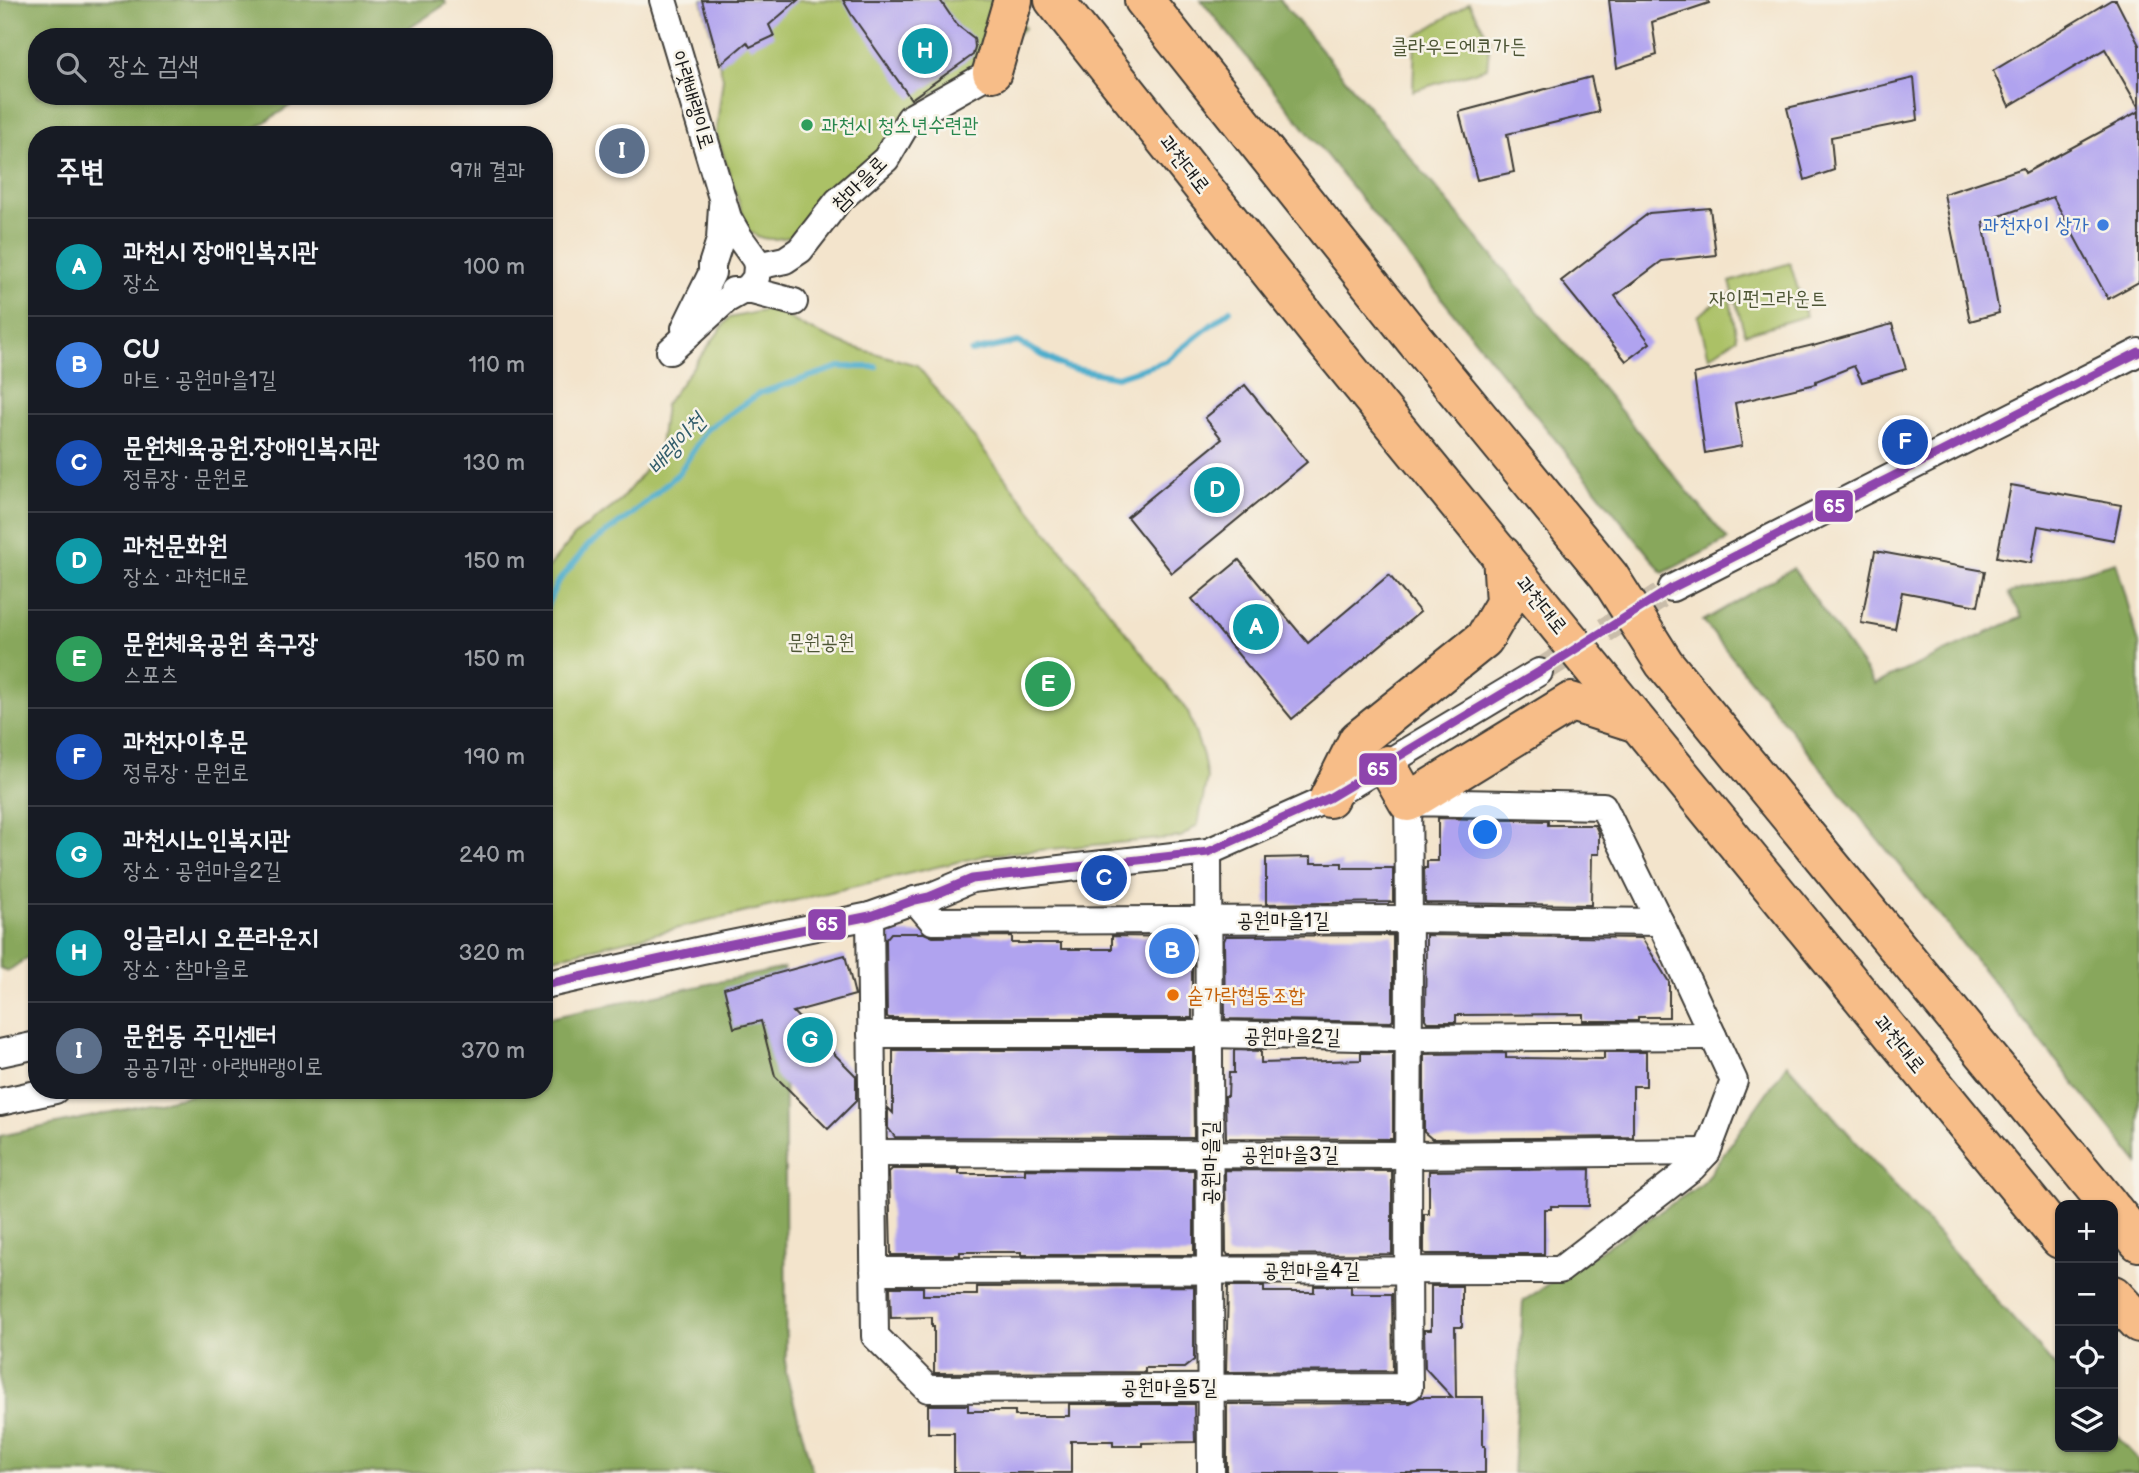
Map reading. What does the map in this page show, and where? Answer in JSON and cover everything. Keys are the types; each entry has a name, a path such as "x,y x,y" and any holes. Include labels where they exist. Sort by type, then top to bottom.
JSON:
{"highway":[{"path":"992,72 1013,0"},
{"name":"과천대로","path":"1054,0 1322,337 2055,1233"},
{"path":"1144,0 1415,340 1609,576 1664,663 2105,1200"},
{"path":"1329,798 1358,740 1485,639 1505,603 1502,555"},
{"path":"1387,765 1408,802 1571,702 1637,723"},
{"path":"2118,1216 2139,1242"},
{"path":"2118,1300 2139,1323"}],"street":[{"name":"아랫배랭이로","path":"663,0 722,201"},
{"name":"참마을로","path":"754,262 785,260 800,250 838,201 886,159 910,118 992,72"},
{"path":"722,201 720,240 713,265 698,305 670,351 726,299 752,283 754,262"},
{"path":"713,265 720,286 726,290 752,291 794,302 778,292 754,262 728,218 722,201"},
{"path":"713,265 727,247 734,246 754,262"},
{"path":"1672,588 2139,352"},
{"path":"553,983 870,916 929,897 972,879 1208,852 1329,798 1539,672"},
{"path":"1408,1269 1408,802 1604,806 1734,1081 1707,1152"},
{"name":"공원마을길","path":"1208,852 1211,1473"},
{"name":"공원마을1길","path":"915,900 933,920 1410,919 1660,922"},
{"path":"870,916 874,1271"},
{"name":"공원마을2길","path":"871,1034 1209,1034 1408,1038 1713,1036"},
{"path":"0,1053 28,1047"},
{"path":"0,1102 28,1096"},
{"name":"공원마을3길","path":"873,1153 1410,1155 1707,1152"},
{"name":"공원마을4길","path":"874,1271 1560,1270 1692,1168 1707,1152"},
{"name":"공원마을5길","path":"874,1271 875,1336 928,1389 1409,1387 1408,1269"}],"green space":[{"path":"0,0 444,0 446,4 410,28 28,28 28,105 291,105 259,126 28,126 28,957 8,971 0,968"},
{"name":"과천시 청소년수련관","path":"702,0 1003,0 1025,28 902,116 875,157 826,198 810,214 795,236 770,239 759,237 748,230 716,133 723,78"},
{"path":"1201,0 1280,0 1728,540 1663,573"},
{"name":"클라우드에코가든","path":"1469,3 1490,40 1487,68 1413,91 1415,37"},
{"name":"자이펀그라운트","path":"1790,263 1806,316 1745,334 1730,282"},
{"path":"1729,294 1737,338 1709,357 1698,316"},
{"name":"문원공원","path":"772,309 846,345 917,365 1188,712 1203,756 1207,778 1198,825 1181,837 987,855 553,958 553,562 575,535 618,503 643,473 660,447 665,405 729,318"},
{"path":"2116,562 2139,644 2139,1164 1703,621 1793,568 1875,684 2022,617 2009,593"},
{"path":"784,968 786,1373 813,1473 0,1473 0,1136 173,1099 553,1099 553,1017"},
{"path":"1787,1064 2055,1366 2055,1452 2118,1452 2118,1438 2139,1461 2139,1473 1513,1473 1523,1301 1702,1184"}],"building":[{"path":"702,0 798,0 769,25 774,36 750,47 747,42 720,65"},
{"path":"843,0 940,0 957,25 974,38 973,55 911,99"},
{"path":"1609,0 1708,0 1709,3 1652,22 1657,55 1617,68"},
{"path":"2111,0 2116,0 2139,45 2139,108 2105,49 2009,106 1993,71"},
{"path":"1591,77 1599,112 1507,134 1514,172 1477,180 1459,112"},
{"path":"1914,78 1918,120 1831,137 1834,170 1805,180 1787,108"},
{"name":"과천자이 상가","path":"2139,111 2139,282 2108,299 2053,197 1983,222 1999,313 1970,321 1944,194 2023,168 2025,173"},
{"path":"1710,208 1716,255 1662,261 1615,296 1650,343 1626,361 1561,281 1649,213"},
{"path":"1892,324 1906,369 1862,382 1854,366 1816,381 1816,384 1735,403 1742,446 1705,453 1694,374"},
{"path":"1245,385 1307,462 1172,573 1127,517 1222,439 1205,418"},
{"path":"2011,485 2121,505 2114,540 2038,526 2031,563 1997,557"},
{"path":"1875,551 1985,571 1978,606 1902,592 1895,629 1861,623"},
{"path":"1239,560 1308,643 1389,575 1420,612 1292,719 1192,599"},
{"path":"1438,818 1595,825 1599,834 1599,854 1592,854 1591,905 1426,903 1424,868 1427,868 1427,861 1438,861"},
{"path":"1311,857 1311,863 1342,863 1342,868 1393,868 1393,902 1266,904 1266,858"},
{"path":"891,933 924,933 933,937 1012,936 1012,943 1061,943 1061,949 1112,949 1112,936 1192,937 1192,1018 889,1018 886,939"},
{"path":"1393,935 1391,1022 1225,1019 1226,936"},
{"path":"1426,935 1642,938 1669,982 1669,1017 1638,1017 1638,1021 1583,1021 1583,1014 1456,1015 1456,1022 1427,1022"},
{"path":"845,955 855,995 793,1012 856,1076 856,1101 828,1129 775,1076 761,1021 734,1028 724,988"},
{"path":"893,1050 1193,1050 1194,1138 895,1137 888,1128 888,1108 893,1113"},
{"path":"1234,1050 1261,1051 1261,1063 1361,1060 1361,1053 1393,1053 1393,1139 1226,1138 1225,1096 1228,1096 1229,1073 1234,1073"},
{"path":"1604,1052 1646,1052 1646,1086 1633,1086 1633,1137 1432,1139 1424,1132 1424,1054 1506,1053 1506,1058 1604,1059"},
{"path":"892,1169 959,1169 959,1174 1025,1174 1025,1169 1194,1170 1194,1255 1021,1255 1021,1252 960,1252 960,1255 891,1255 889,1172"},
{"path":"1590,1169 1589,1206 1551,1206 1551,1209 1544,1209 1544,1254 1424,1253 1424,1214 1429,1214 1429,1171"},
{"path":"1225,1170 1392,1171 1392,1254 1228,1255"},
{"path":"1194,1286 1194,1360 1184,1368 1145,1368 1145,1372 934,1373 932,1317 891,1318 890,1287 923,1287 923,1295 977,1295 977,1287"},
{"path":"1228,1286 1264,1286 1264,1292 1314,1292 1314,1286 1351,1286 1351,1294 1392,1294 1393,1371 1226,1372"},
{"path":"1431,1286 1462,1286 1462,1327 1455,1327 1456,1397 1483,1397 1485,1473 1227,1473 1227,1404 1409,1403 1420,1397 1452,1397 1425,1368 1424,1330 1431,1330"},
{"path":"1069,1404 1194,1404 1195,1442 1113,1446 1113,1441 1071,1441 1071,1473 954,1473 954,1433 928,1433 928,1405 968,1405 968,1411 1015,1411 1015,1416 1069,1416"}],"waterway":[{"name":"배랭이천","path":"971,352 1018,342 1065,367 1117,377 1166,361 1230,310"},
{"name":"배랭이천","path":"553,592 557,583 589,545 630,516 679,473 707,429 760,393 839,367 876,367"}],"tunnel":[{"path":"1539,672 1672,588"}],"transit line":[{"name":"65","path":"553,983 870,916 929,897 972,879 1208,852 1329,798 1539,672 1672,588 2139,352"}],"place":[{"name":"잉글리시 오픈라운지","path":"925,51"},
{"name":"과천시 청소년수련관","path":"807,125"},
{"name":"문원동 주민센터","path":"622,151"},
{"name":"과천자이 상가","path":"2103,225"},
{"name":"과천자이후문","path":"1905,442"},
{"name":"과천문화원","path":"1217,490"},
{"name":"과천시 장애인복지관","path":"1256,627"},
{"name":"문원체육공원 축구장","path":"1048,684"},
{"name":"문원체육공원.장애인복지관","path":"1104,878"},
{"name":"CU","path":"1172,951"},
{"name":"숟가락협동조합","path":"1173,995"},
{"name":"과천시노인복지관","path":"810,1040"}]}
